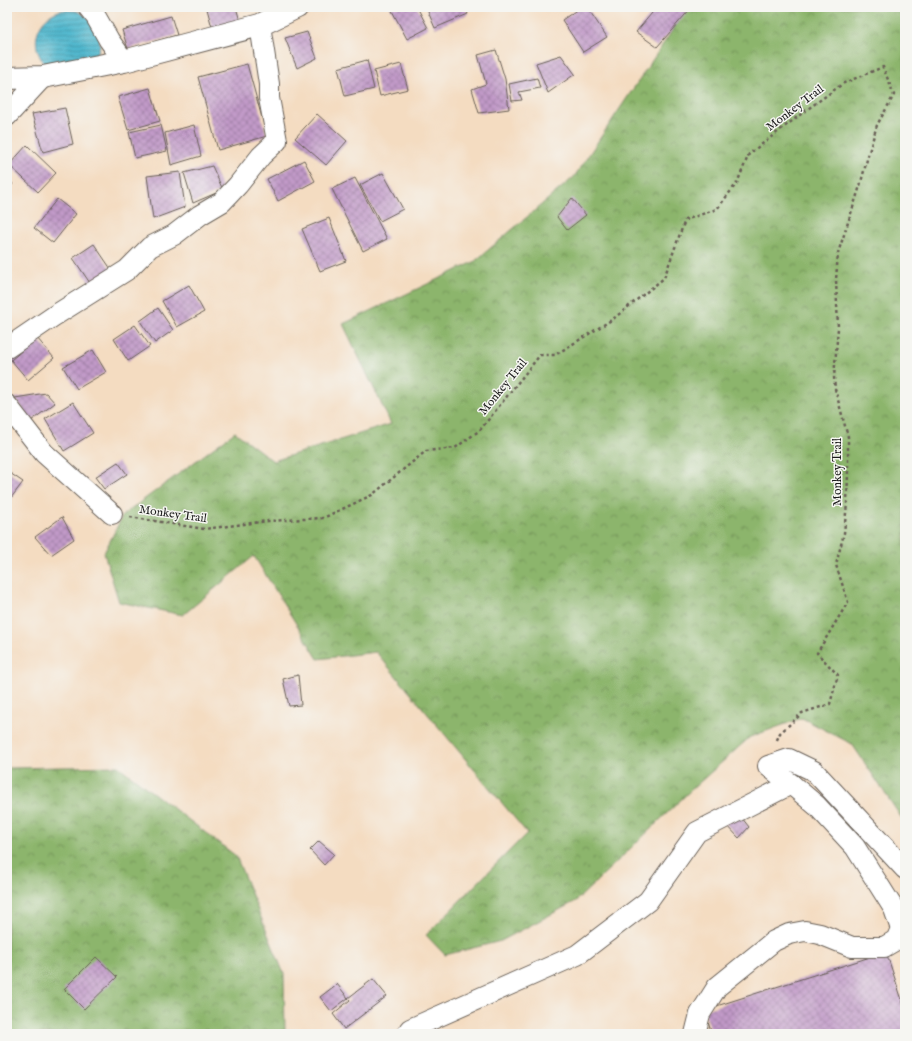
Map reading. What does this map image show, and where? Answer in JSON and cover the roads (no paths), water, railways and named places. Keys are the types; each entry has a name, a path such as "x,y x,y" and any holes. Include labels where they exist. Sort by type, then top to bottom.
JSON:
{"main road":[{"path":"7,78 43,76 124,61 260,25 297,7"}],"street":[{"path":"88,7 124,61"},
{"path":"7,348 54,316 127,270 150,247 174,235 200,215 222,202 238,185 261,156 277,140 260,25"},
{"path":"7,116 43,76"},
{"path":"7,405 44,453 112,514"},
{"path":"695,1034 700,1014 717,988 774,941 789,934 805,931 820,934 852,946 884,947 896,940 901,929 894,909 855,847 817,806 768,766 789,759 814,771 905,869"},
{"path":"407,1034 410,1029 577,955 648,902 696,832 791,784"}],"water":[{"path":"59,11 77,11 87,16 99,32 100,46 96,57 55,71 47,66 40,57 37,50 37,35 39,28 49,16"}]}
